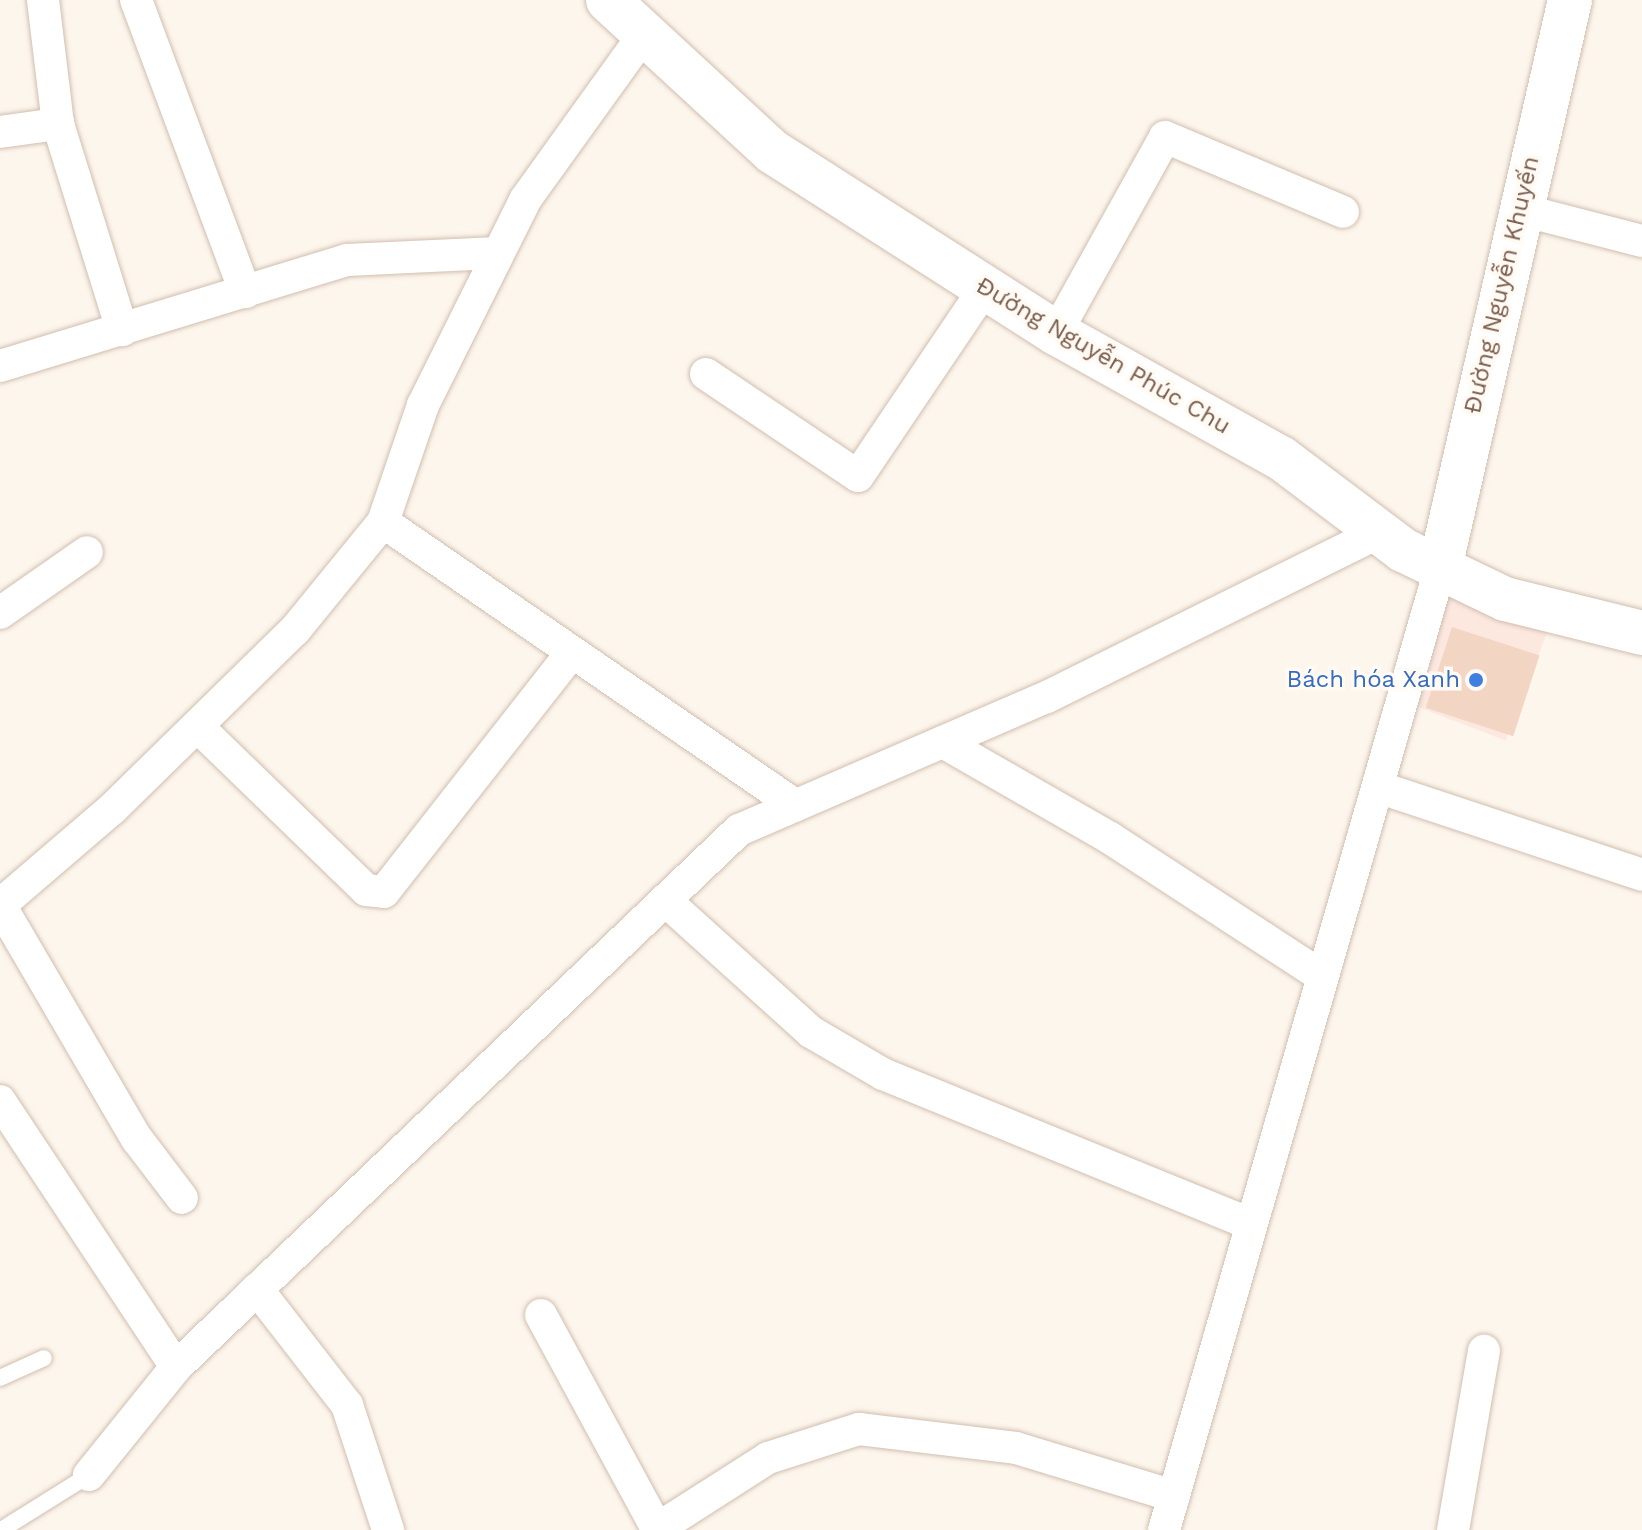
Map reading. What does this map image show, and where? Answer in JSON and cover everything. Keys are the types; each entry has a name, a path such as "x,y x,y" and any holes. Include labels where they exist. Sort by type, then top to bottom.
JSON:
{"street":[{"path":"43,0 58,124 122,330"},
{"path":"136,0 245,292"},
{"name":"Đường Nguyễn Khuyến","path":"1439,572 1518,209 1570,0"},
{"name":"Đường Nguyễn Phúc Chu","path":"612,2 642,37 762,144 1056,333 1281,458 1378,533 1439,572 1505,599 1642,633"},
{"path":"182,1198 137,1139 0,905 197,726 295,630 383,522 423,405 525,200 642,37"},
{"path":"0,132 58,124"},
{"path":"1056,333 1165,137 1343,212"},
{"path":"1518,209 1642,241"},
{"path":"0,366 347,260 498,253"},
{"path":"706,374 858,476 984,289"},
{"path":"383,522 569,656 795,805"},
{"path":"89,1475 176,1367 739,830 943,742 1378,533"},
{"path":"0,613 87,552"},
{"path":"1164,1530 1320,975 1439,572"},
{"path":"197,726 366,890 384,892 569,656"},
{"path":"943,742 1110,838 1320,975"},
{"path":"1378,787 1642,875"},
{"path":"665,900 811,1032 883,1074 1249,1223"},
{"path":"0,1101 176,1367"},
{"path":"257,1289 347,1405 388,1530"},
{"path":"541,1315 657,1529 768,1458 859,1429 1016,1448 1174,1496"},
{"path":"1453,1530 1484,1351"}],"lane":[{"path":"0,1378 44,1358"},
{"path":"1,1530 89,1475"}],"shaded area":[{"name":"Bách hóa Xanh","path":"1448,592 1548,630 1506,741 1406,702"}],"building":[{"name":"Bách hóa Xanh","path":"1452,627 1539,655 1513,736 1426,708"}],"place":[{"name":"Bách hóa Xanh","path":"1476,680"}]}
